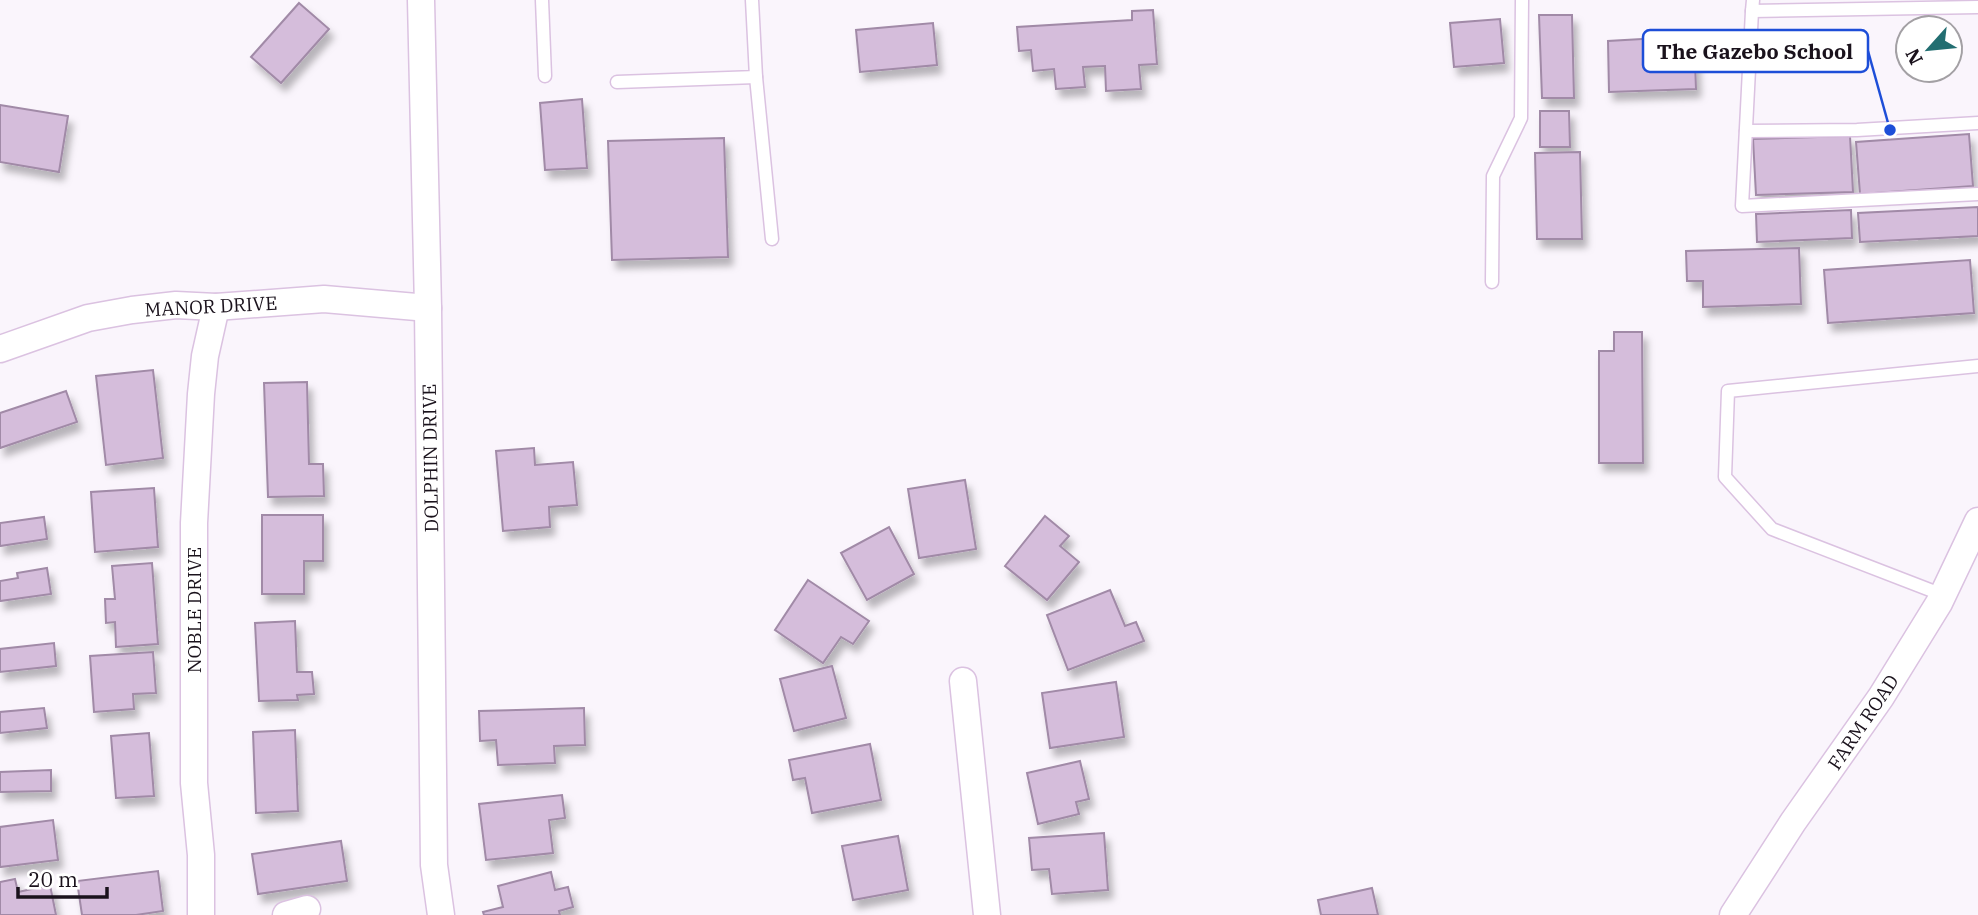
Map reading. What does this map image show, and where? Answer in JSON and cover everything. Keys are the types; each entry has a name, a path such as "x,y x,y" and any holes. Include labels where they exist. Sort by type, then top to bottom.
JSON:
{"street":[{"name":"DOLPHIN DRIVE","path":"421,0 428,308 434,864 441,915"},
{"name":"MANOR DRIVE","path":"0,349 99,316 132,310 324,299 428,308"},
{"name":"NOBLE DRIVE","path":"201,915 201,855 194,783 194,523 201,394 205,356 216,307"},
{"name":"FARM ROAD","path":"1733,915 1793,822 1881,697 1943,595 1978,521"},
{"path":"963,681 986,915"}],"lane":[{"path":"542,0 545,76"},
{"path":"752,0 756,77 772,239"},
{"path":"1492,282 1493,176 1521,118 1522,0"},
{"path":"1978,7 1752,6 1742,206 1978,194"},
{"path":"617,82 756,77"},
{"path":"1746,131 1857,130 1978,122"},
{"path":"1943,595 1772,529 1725,477 1728,391 1978,366"}],"building":[{"path":"299,3 329,29 281,83 251,57"},
{"path":"1153,10 1157,64 1139,65 1141,89 1106,91 1105,66 1083,67 1085,87 1056,89 1054,69 1033,71 1031,50 1019,51 1017,27 1132,20 1132,11"},
{"path":"1539,15 1572,15 1574,98 1542,98"},
{"path":"1500,19 1504,63 1454,67 1450,23"},
{"path":"933,23 937,65 860,72 856,30"},
{"path":"1694,36 1696,89 1609,92 1608,41"},
{"path":"582,99 587,168 545,170 540,103"},
{"path":"0,105 68,116 59,172 0,162"},
{"path":"1540,111 1569,111 1570,147 1540,147"},
{"path":"1969,134 1973,186 1860,194 1856,142"},
{"path":"1850,136 1853,192 1756,195 1753,139"},
{"path":"724,138 728,257 612,260 608,141"},
{"path":"1580,152 1582,239 1537,239 1535,153"},
{"path":"1978,207 1978,236 1860,242 1858,213"},
{"path":"1851,210 1852,238 1757,242 1756,214"},
{"path":"1799,248 1801,304 1703,307 1703,281 1687,281 1686,251"},
{"path":"1970,260 1974,313 1828,323 1824,270"},
{"path":"1614,332 1642,332 1643,463 1599,463 1599,351 1614,351"},
{"path":"153,370 163,458 106,465 96,376"},
{"path":"307,382 309,464 323,464 324,496 268,497 264,383"},
{"path":"66,391 77,422 0,448 0,413"},
{"path":"534,448 535,465 573,462 577,505 549,507 550,527 503,531 496,451"},
{"path":"965,480 976,549 919,558 908,489"},
{"path":"154,488 158,547 95,552 91,492"},
{"path":"262,515 323,515 323,561 304,561 304,594 262,594"},
{"path":"1045,516 1069,536 1060,546 1079,562 1047,600 1005,566"},
{"path":"44,517 47,539 0,546 0,523"},
{"path":"889,527 914,574 867,600 841,553"},
{"path":"152,563 158,644 116,647 115,622 106,623 105,599 115,599 112,566"},
{"path":"47,568 51,594 0,601 0,581 18,578 17,573"},
{"path":"808,580 869,621 853,644 841,637 823,663 775,630"},
{"path":"1110,590 1125,626 1136,622 1144,641 1068,670 1047,615"},
{"path":"295,621 297,672 312,672 314,694 297,695 298,700 259,701 255,623"},
{"path":"54,643 56,666 0,672 0,649"},
{"path":"153,652 156,693 133,694 134,709 94,712 90,656"},
{"path":"832,666 846,718 794,731 780,679"},
{"path":"1116,682 1124,737 1050,748 1042,693"},
{"path":"44,708 47,728 0,733 0,712"},
{"path":"584,708 585,745 554,746 555,763 498,765 496,740 480,741 479,711"},
{"path":"295,730 298,811 256,813 253,732"},
{"path":"149,733 154,796 116,798 111,736"},
{"path":"870,744 881,800 812,813 805,778 793,780 789,760"},
{"path":"1080,761 1089,799 1076,802 1079,814 1038,824 1027,773"},
{"path":"51,770 51,791 0,792 0,772"},
{"path":"562,795 565,818 549,820 553,853 486,860 479,804"},
{"path":"53,820 58,860 0,867 0,827"},
{"path":"1104,833 1108,890 1052,894 1049,869 1032,870 1029,838"},
{"path":"898,836 908,890 853,900 842,846"},
{"path":"341,841 347,881 258,894 252,854"},
{"path":"158,871 163,911 136,915 82,915 77,881"},
{"path":"551,872 555,890 568,887 573,907 559,911 560,915 484,915 483,912 503,907 498,886"},
{"path":"15,879 18,892 50,885 56,915 0,915 0,882"},
{"path":"1372,888 1378,915 1321,915 1318,900"}],"place":[{"name":"The Gazebo School","path":"1890,130"}]}
